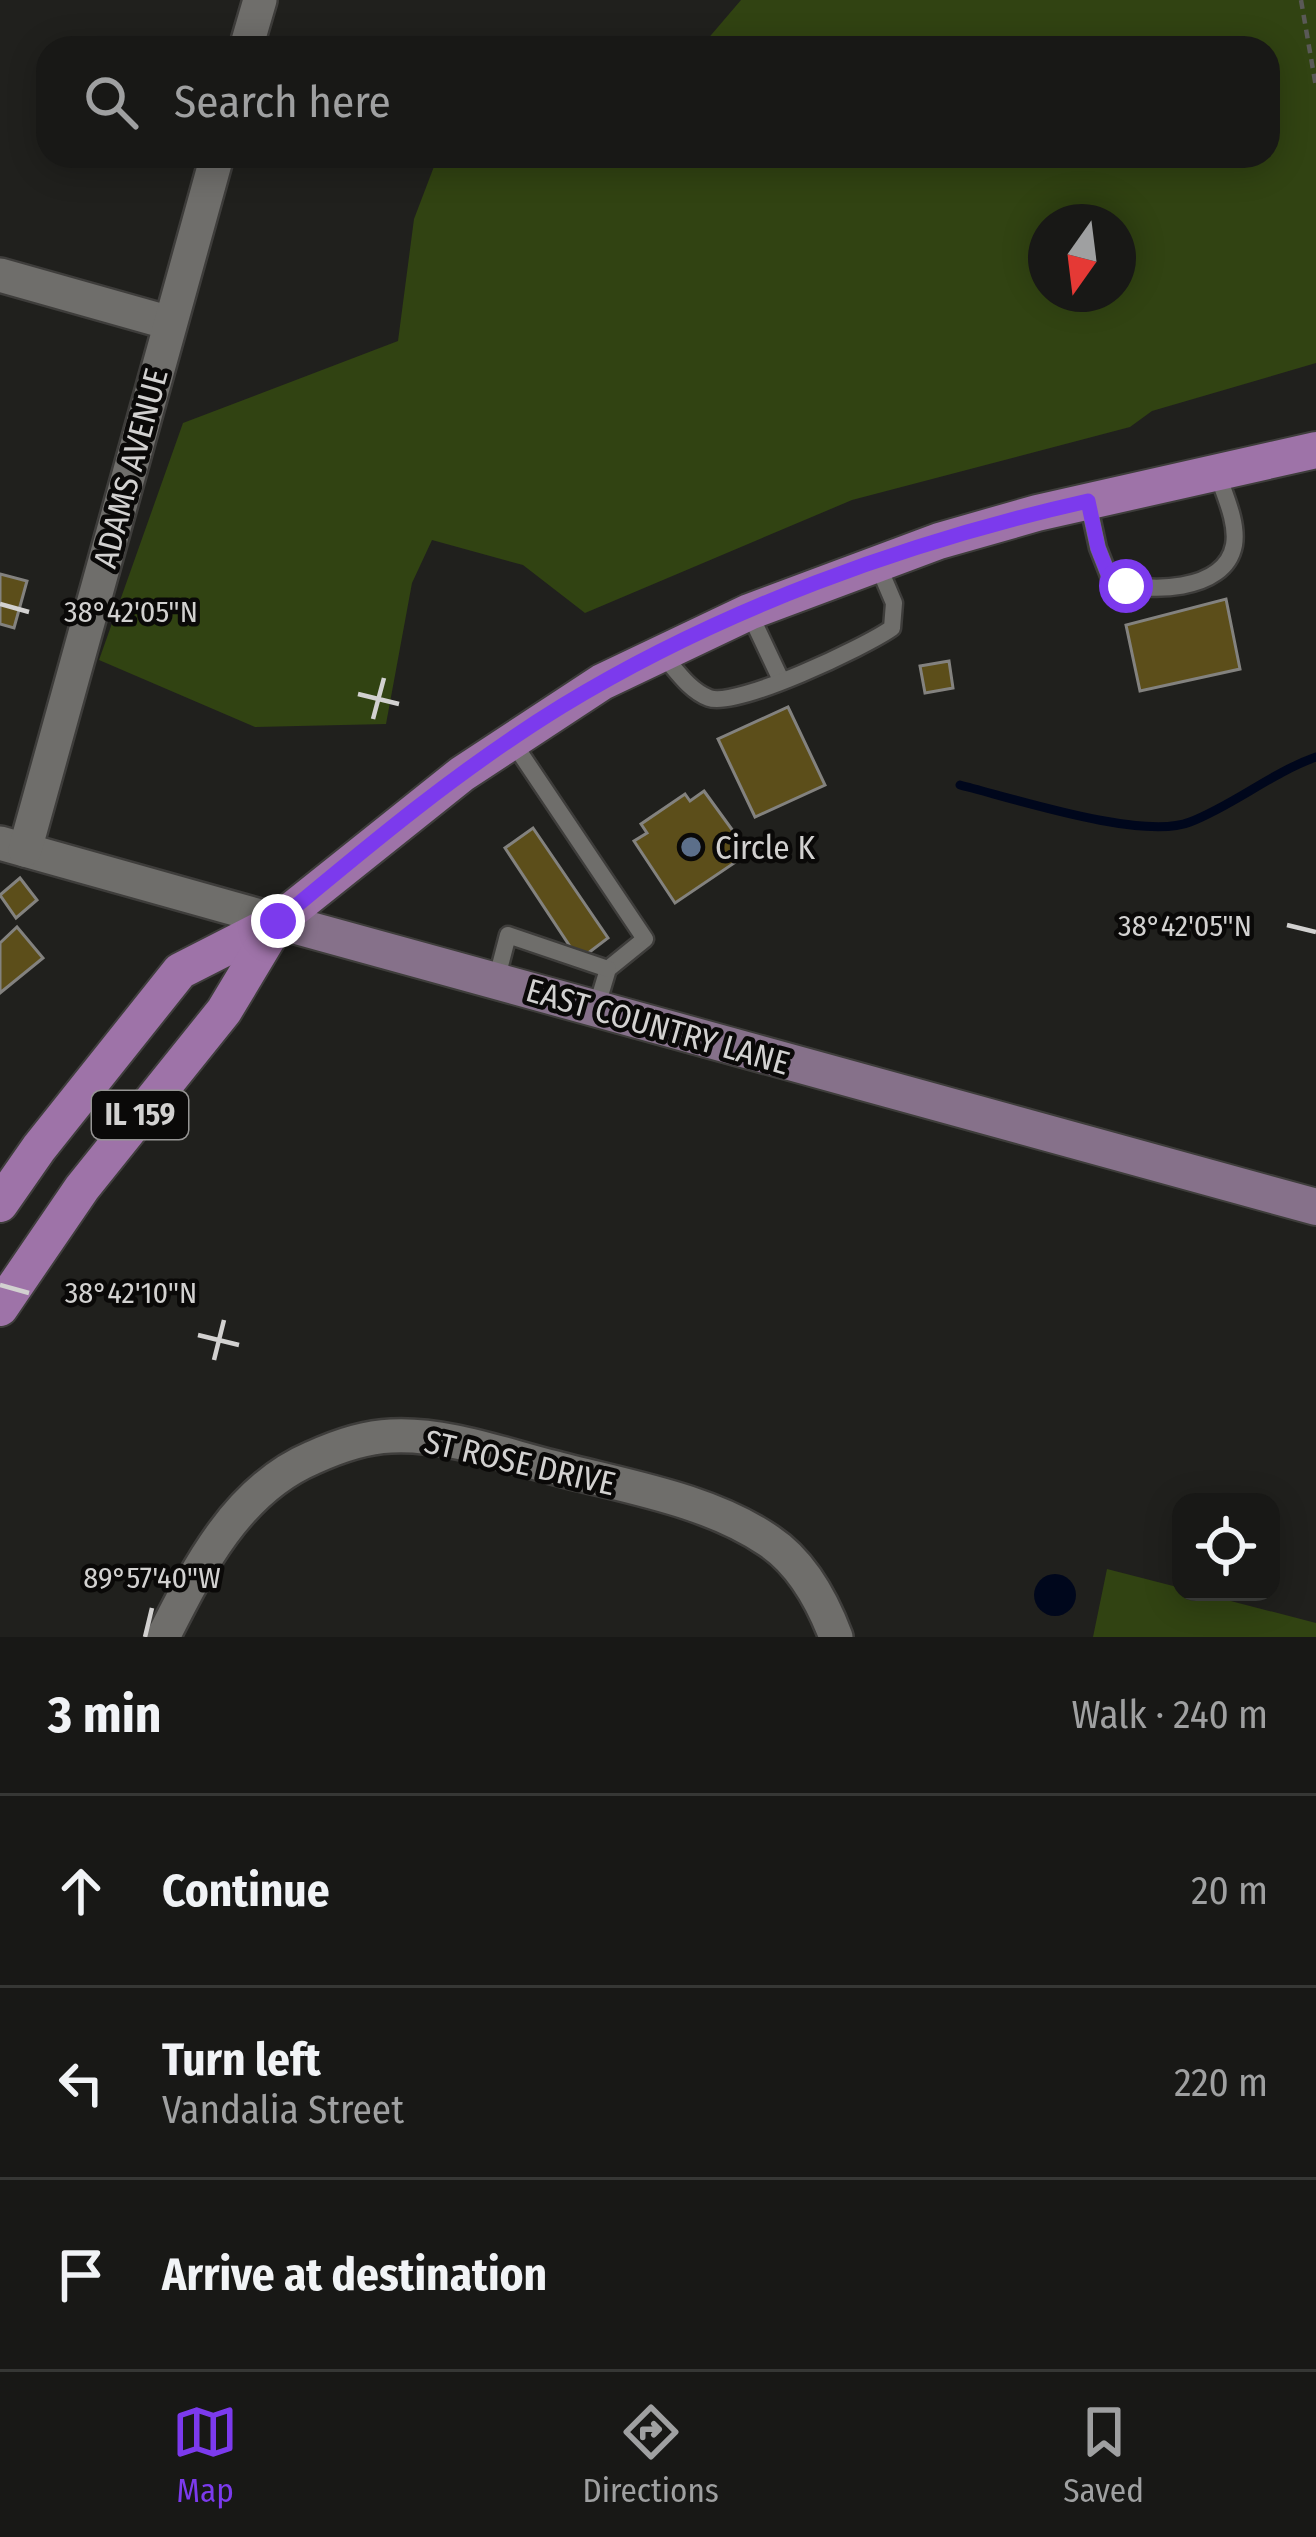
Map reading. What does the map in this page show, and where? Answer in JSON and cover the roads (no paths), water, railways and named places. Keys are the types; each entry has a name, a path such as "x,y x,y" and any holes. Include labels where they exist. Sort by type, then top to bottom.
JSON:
{"main road":[{"name":"IL 159","path":"0,1204 38,1148 180,971 278,921 387,831 587,691 749,612 939,541 1088,501 1316,450"},
{"name":"IL 159","path":"0,1308 82,1188 224,1011 278,921"}],"street":[{"path":"250,36 260,0"},
{"name":"ADAMS AVENUE","path":"12,846 214,168"},
{"path":"0,274 170,323"},
{"name":"EAST COUNTRY LANE","path":"12,846 1316,1208"},
{"name":"ST ROSE DRIVE","path":"163,1637 219,1539 271,1480 310,1458 391,1436 484,1449 646,1492 752,1531 795,1564 836,1637"}],"lane":[{"path":"1088,501 1111,581 1126,586 1186,585 1214,574 1234,548 1234,530 1217,472"},
{"path":"661,652 693,689 713,700 744,696 870,643 892,628 894,602 877,563"},
{"path":"749,612 781,680"},
{"path":"512,740 645,939 608,969 596,1010"},
{"path":"496,981 508,934 608,969"}],"water":[{"path":"1055,1574 1070,1580 1076,1595 1070,1610 1055,1616 1040,1610 1034,1595 1040,1580"}],"waterway":[{"path":"960,785 1077,816 1169,826 1206,815 1316,757"}],"place":[{"name":"Circle K","path":"691,847"}]}
